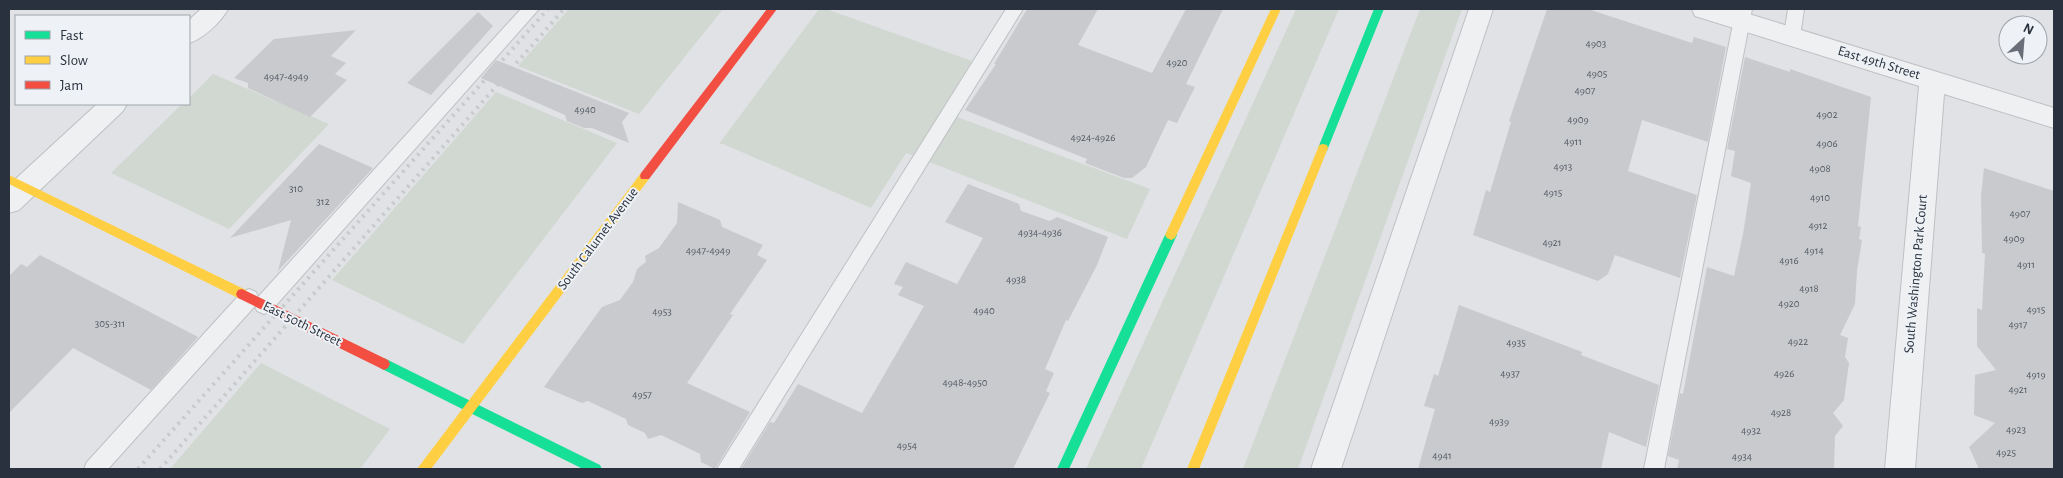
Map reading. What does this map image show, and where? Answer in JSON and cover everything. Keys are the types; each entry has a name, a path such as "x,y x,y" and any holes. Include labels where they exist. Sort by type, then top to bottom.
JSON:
{"street":[{"path":"190,33 216,9"},
{"name":"South Calumet Avenue","path":"423,469 772,9"},
{"path":"1063,469 1276,9"},
{"path":"1193,469 1379,9"},
{"path":"1326,469 1481,9"},
{"name":"East 49th Street","path":"1704,9 1743,15 1792,36 2054,118"},
{"name":"South Washington Park Court","path":"1900,469 1932,79"},
{"path":"14,189 113,105"},
{"name":"East 50th Street","path":"14,189 256,302 596,469"}],"lane":[{"path":"94,469 256,302 530,9"},
{"path":"727,469 1015,9"},
{"path":"1792,36 1796,9"},
{"path":"1654,469 1743,15"}],"shaded area":[{"path":"569,9 723,9 639,114 518,66"},
{"path":"819,9 826,9 972,61 941,111 1150,189 1127,239 906,153 871,208 723,144 719,144"},
{"path":"1296,9 1339,9 1141,469 1086,469"},
{"path":"1420,9 1462,9 1298,469 1243,469"},
{"path":"213,74 329,124 229,229 111,173 181,105 190,105 190,97"},
{"path":"496,92 617,143 463,344 332,280"},
{"path":"261,363 390,429 360,469 170,469"}],"building":[{"path":"1027,9 1098,9 1078,45 1152,73 1186,9 1223,9 1186,84 1195,87 1177,123 1168,120 1146,167 1132,178 1124,178 1085,163 1087,159 965,110 996,64 994,64"},
{"path":"1547,9 1588,9 1692,43 1694,37 1726,47 1708,142 1642,120 1628,171 1697,195 1680,278 1615,255 1608,274 1598,281 1473,235 1486,190 1490,192 1511,122 1509,121"},
{"path":"478,12 493,26 431,95 407,83"},
{"path":"356,30 331,56 346,63 335,74 347,80 310,117 248,88 248,83 234,78 274,39"},
{"path":"1745,57 1790,72 1790,69 1871,97 1858,226 1861,227 1859,239 1862,240 1857,271 1855,304 1840,335 1848,338 1845,357 1849,363 1844,400 1833,413 1843,426 1835,436 1834,469 1677,469 1679,460 1668,456 1680,393 1683,394 1707,267 1734,276 1743,234 1751,183 1731,176 1735,151 1727,149"},
{"path":"496,60 629,113 622,122 629,143 592,128 584,128 567,121 565,115 481,78"},
{"path":"319,144 373,168 278,271 291,220 230,238"},
{"path":"1984,168 2054,191 2054,469 1979,469 1969,447 1995,423 1974,415 1975,375 1996,370 1977,346 1977,308 1982,310 1985,254 1982,253 1981,196"},
{"path":"968,184 1019,204 1021,211 1050,221 1057,217 1108,237 1097,265 1068,321 1066,320 1045,369 1054,373 1046,391 1050,393 1013,469 741,469 770,422 774,423 798,384 862,413 924,306 898,295 903,287 894,284 906,262 957,284 983,238 945,222"},
{"path":"678,202 720,220 722,227 763,245 757,255 767,260 730,314 733,315 687,383 750,412 715,469 701,462 700,454 661,435 648,439 645,433 628,425 626,419 588,401 582,403 544,387 602,307 620,300 633,282 637,269 646,262 645,256 659,248 677,223"},
{"path":"40,255 198,337 151,390 73,348 9,413 9,276 21,264 27,267"},
{"path":"1459,305 1582,352 1581,355 1659,385 1646,447 1609,432 1601,469 1418,469 1435,409 1424,406 1434,374 1438,376"}],"railway":[{"path":"138,469 548,9"},
{"path":"160,469 564,9"}],"traffic: fast":[{"path":"1323,148 1379,9"},
{"path":"1063,469 1171,235"},
{"path":"384,364 596,469"}],"traffic: slow":[{"path":"1171,235 1276,9"},
{"path":"1193,469 1323,148"},
{"path":"423,469 645,176"},
{"path":"9,179 242,294"}],"traffic: jam":[{"path":"645,176 772,9"},
{"path":"242,294 384,364"}]}
